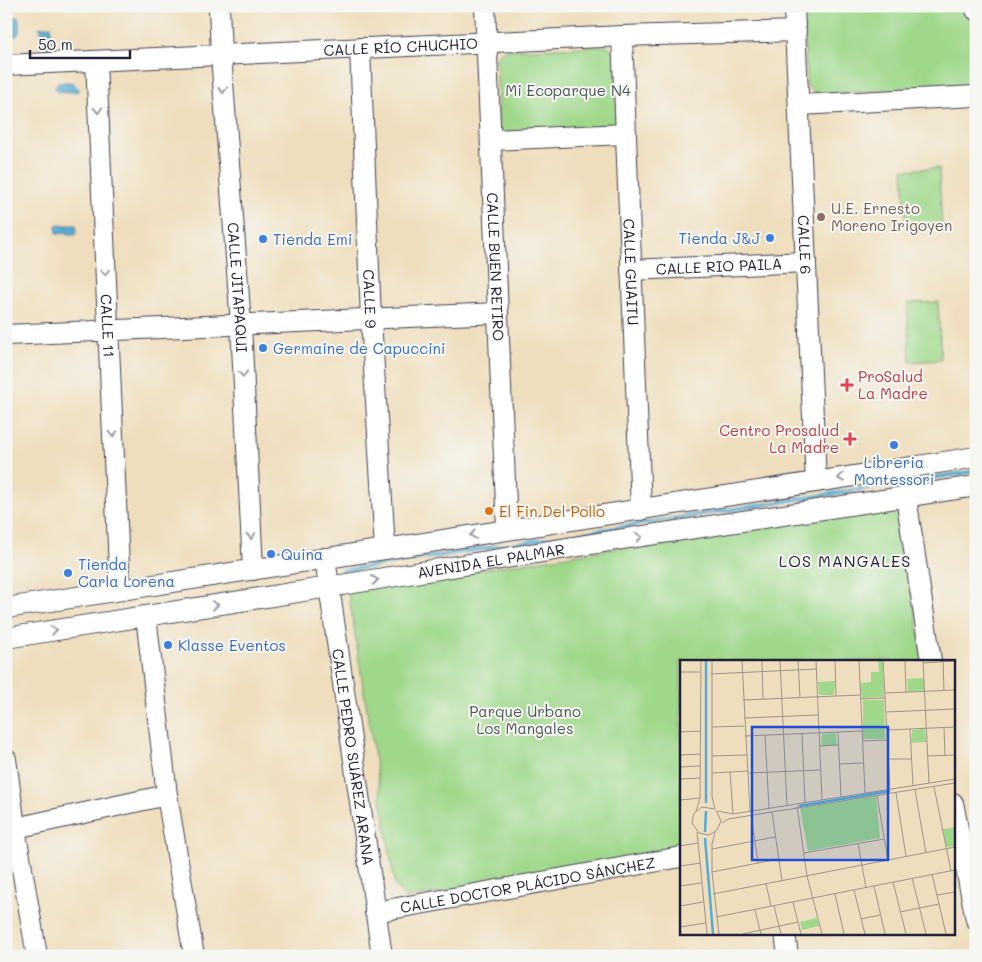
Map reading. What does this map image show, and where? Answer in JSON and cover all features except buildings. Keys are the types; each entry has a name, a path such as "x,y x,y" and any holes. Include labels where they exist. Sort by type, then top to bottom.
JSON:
{"street":[{"name":"CALLE JITAPAQUI","path":"219,6 241,325 253,570"},
{"name":"CALLE BUEN RETIRO","path":"485,6 508,529"},
{"name":"CALLE 6","path":"794,6 816,482"},
{"name":"CALLE RÍO CHUCHIO","path":"6,65 622,36 796,31"},
{"name":"CALLE GUAITU","path":"622,36 641,510"},
{"name":"CALLE 9","path":"360,48 371,319 385,549"},
{"name":"CALLE 11","path":"96,61 120,590"},
{"path":"799,105 976,96"},
{"path":"490,140 626,134"},
{"name":"CALLE RIO PAILA","path":"631,270 806,262"},
{"path":"6,335 498,313"},
{"name":"AVENIDA EL PALMAR","path":"6,608 508,529 608,528 906,497 949,476 976,457"},
{"name":"AVENIDA EL PALMAR","path":"6,638 329,587 608,528 641,510 816,482 949,476 976,486"},
{"path":"906,497 931,660"},
{"name":"CALLE PEDRO SUÁREZ ARANA","path":"325,558 382,956"},
{"path":"146,616 166,795 194,956"},
{"path":"6,759 11,829 37,956"},
{"path":"11,829 166,795"},
{"path":"954,807 976,919"},
{"name":"CALLE DOCTOR PLÁCIDO SÁNCHEZ","path":"375,912 680,857"},
{"path":"785,934 788,956"}],"green space":[{"path":"802,6 970,6 973,72 970,80 964,85 818,95 807,86"},
{"name":"Mi Ecoparque N4","path":"609,46 615,55 619,130 499,136 496,57 504,50"},
{"path":"939,168 942,227 906,229 903,170"},
{"path":"938,302 941,360 910,362 907,303"},
{"name":"Parque Urbano Los Mangales","path":"899,503 923,660 680,660 680,849 405,899 395,885 348,591"}],"water":[{"path":"18,17 20,25 19,33 16,36 11,35 9,27 10,20"},
{"path":"51,26 52,48 41,48 40,27"},
{"path":"57,83 73,83 78,88 78,91 58,92 55,89"},
{"path":"56,225 76,225 77,232 75,235 68,233 57,234"}],"waterway":[{"path":"342,571 976,471"}],"place":[{"name":"U.E. Ernesto Moreno Irigoyen","path":"821,217"},
{"name":"Tienda J&J","path":"770,238"},
{"name":"Tienda Emi","path":"263,239"},
{"name":"Germaine de Capuccini","path":"263,348"},
{"name":"ProSalud La Madre","path":"847,385"},
{"name":"Centro Prosalud La Madre","path":"850,439"},
{"name":"Libreria Montessori","path":"894,445"},
{"name":"El Fin Del Pollo","path":"489,511"},
{"name":"Quina","path":"271,554"},
{"name":"Tienda Carla Lorena","path":"68,573"},
{"name":"Klasse Eventos","path":"168,645"}],"district":[{"name":"LOS MANGALES","path":"845,560"}]}
